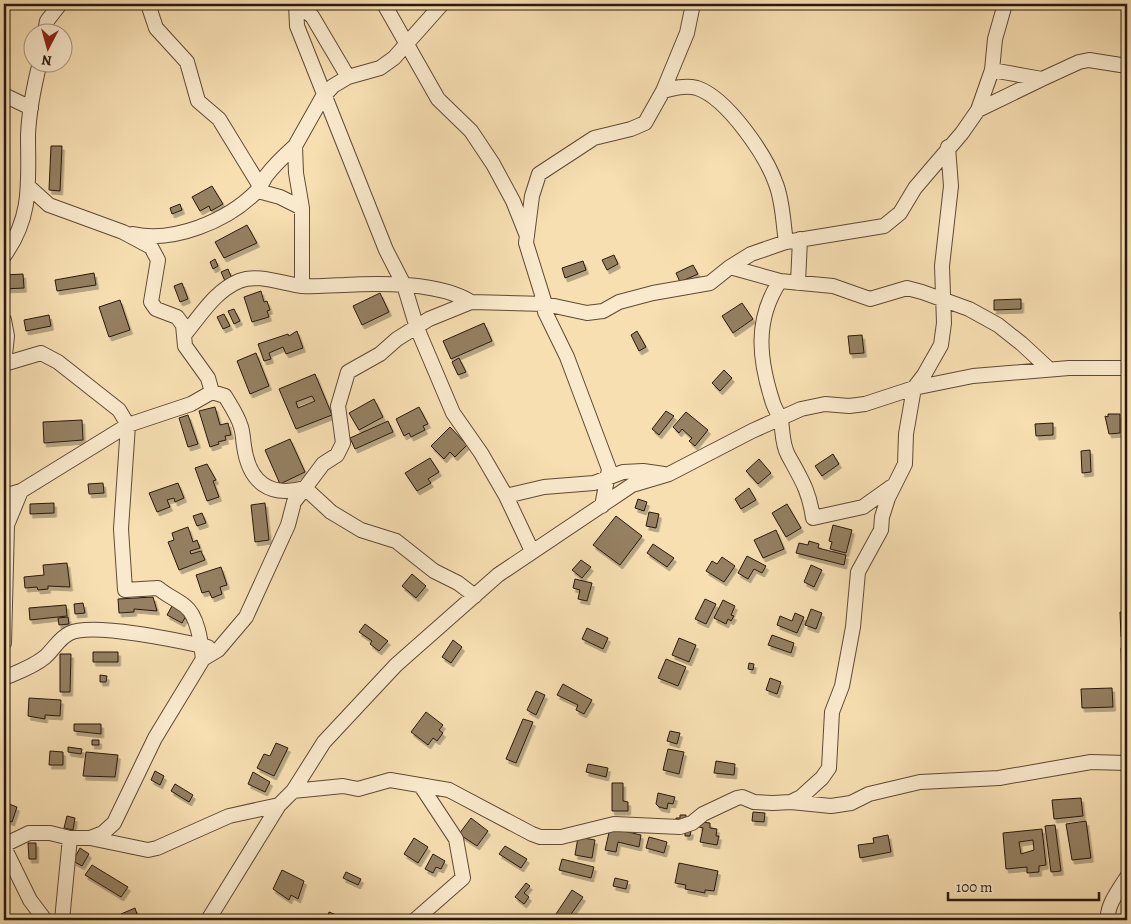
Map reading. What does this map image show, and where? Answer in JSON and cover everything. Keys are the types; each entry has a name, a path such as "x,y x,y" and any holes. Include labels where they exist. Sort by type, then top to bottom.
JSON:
{"street":[{"path":"47,22 60,4"},
{"path":"148,4 156,28 187,62 198,100 219,119 259,188 302,208"},
{"path":"295,4 312,16 348,77"},
{"path":"295,4 297,26 386,250 404,285 417,328 453,413 480,452 506,496 532,551"},
{"path":"384,4 408,44 416,64 438,99 471,131 493,164 513,201 527,237"},
{"path":"29,187 49,206 123,232 144,237 174,235 228,213 259,188 281,159 295,146 332,86 348,77 380,68 394,58 442,4"},
{"path":"602,506 609,470 567,357 545,312 545,304 534,275 526,243 532,196 538,174 594,138 632,129 645,123 663,91 687,33 693,4"},
{"path":"4,678 29,668 45,657 60,639 72,632 127,632 202,652 218,650 246,617 288,526 294,502 323,464 337,455 343,443 338,406 348,372 380,354 397,339 429,319 471,302 545,304 587,313 603,311 619,302 653,293 710,284 730,267 751,254 793,240 884,226 900,214 915,188 978,110 992,70 995,39 1005,4"},
{"path":"978,110 1079,62 1089,60 1127,66"},
{"path":"992,70 1042,79"},
{"path":"4,256 15,241 24,217 29,187 28,134 38,72"},
{"path":"663,91 677,86 697,88 721,103 753,142 771,171 777,187 793,240 798,283"},
{"path":"4,94 31,108"},
{"path":"295,146 296,173 302,208 302,286"},
{"path":"293,791 343,786 358,789 390,780 449,790 466,797 540,837 561,837 614,824 680,827 692,823 703,814 726,802 742,797 754,802 782,804 791,802 801,797 815,784 829,768 832,712 842,686 853,628 858,572 881,530 882,517 893,486 904,464 906,434 914,388 924,375 940,345 944,300 942,266 951,186 948,148"},
{"path":"123,232 151,247 158,260 151,302 156,309 177,318 183,325 185,346 208,378 212,392"},
{"path":"730,267 780,281 833,286 870,299 907,288 969,309 998,325 1049,369"},
{"path":"185,334 220,293 240,280 274,279 302,286 404,285 436,289 461,296 471,302"},
{"path":"780,281 769,298 762,319 762,344 766,379 773,405 780,420 782,437 788,454 805,484 810,498 813,518 863,507 893,486"},
{"path":"4,320 7,336 4,364 41,353 58,362 119,410 128,425 121,529 125,590 158,588 170,598 186,607 197,626 202,652 155,738 114,823 103,833 90,838"},
{"path":"208,920 279,804 293,791 324,742 396,665 498,575 632,485 669,474 752,431 780,420 800,409 825,404 849,406 865,404 914,388 972,376 1049,369 1127,368"},
{"path":"4,496 21,490 128,425 191,404 212,392 225,396 236,413 242,429 244,447 251,473 258,481 271,490 288,493 305,488"},
{"path":"506,496 544,486 594,483 623,472 643,471 669,474"},
{"path":"305,488 331,512 361,530 396,541 434,571 458,583 475,596"},
{"path":"4,643 5,524 21,490"},
{"path":"791,802 831,806 851,803 869,794 920,782 999,778 1091,762 1127,764"},
{"path":"415,920 463,878 456,839 421,786"},
{"path":"45,920 30,900 4,846 30,833 50,833 70,838 90,838 140,850 157,848 229,816 279,804"},
{"path":"62,920 70,838"},
{"path":"1108,920 1108,915 1117,893 1127,877"}],"building":[{"path":"51,146 62,146 60,191 49,190"},
{"path":"212,186 223,204 211,211 209,206 200,211 192,197"},
{"path":"180,204 182,210 172,214 170,208"},
{"path":"247,225 257,243 224,258 215,242"},
{"path":"614,255 618,264 607,270 602,260"},
{"path":"215,259 218,266 213,269 210,262"},
{"path":"583,261 586,270 565,278 562,268"},
{"path":"693,265 698,274 680,282 676,273"},
{"path":"228,269 232,279 225,281 221,272"},
{"path":"94,273 96,285 57,291 55,280"},
{"path":"23,274 24,288 4,289 4,275"},
{"path":"182,283 188,299 180,302 174,286"},
{"path":"261,291 264,302 267,301 270,310 267,311 269,317 252,322 244,297"},
{"path":"380,293 389,312 362,325 353,306"},
{"path":"1021,299 1021,309 994,310 994,300"},
{"path":"120,300 130,330 109,337 99,307"},
{"path":"742,303 753,319 733,333 722,316"},
{"path":"234,309 240,321 234,324 228,311"},
{"path":"224,314 230,326 223,329 217,317"},
{"path":"49,315 51,326 26,331 24,320"},
{"path":"484,323 492,341 451,359 443,341"},
{"path":"297,331 303,348 286,354 283,347 269,353 271,359 264,361 258,344 288,334 289,336"},
{"path":"637,331 646,347 639,351 631,335"},
{"path":"862,335 864,353 850,354 848,336"},
{"path":"256,353 269,386 250,394 237,361"},
{"path":"459,358 466,372 458,375 452,362"},
{"path":"724,370 732,378 720,391 712,383"},
{"path":"315,374 332,415 296,429 279,389","holes":["312,396 315,401 298,408 296,402"]},
{"path":"374,399 383,417 359,430 349,413"},
{"path":"215,407 220,425 228,423 231,435 225,436 226,440 210,447 199,411"},
{"path":"419,407 428,424 423,426 425,430 411,437 409,433 404,436 396,419"},
{"path":"666,411 674,416 659,435 652,429"},
{"path":"686,412 708,430 695,446 689,441 692,438 682,429 679,433 673,427"},
{"path":"1108,414 1120,414 1120,433 1109,434 1105,416 1108,417"},
{"path":"188,415 198,444 188,447 179,418"},
{"path":"82,420 83,440 44,443 43,422"},
{"path":"388,421 393,432 355,449 350,438"},
{"path":"1053,423 1053,435 1036,436 1035,424"},
{"path":"450,427 467,445 455,457 450,452 444,459 431,446"},
{"path":"290,439 305,472 280,484 265,450"},
{"path":"1090,450 1091,472 1082,473 1081,451"},
{"path":"833,454 839,464 822,476 815,466"},
{"path":"430,458 439,472 428,479 431,483 417,491 405,473"},
{"path":"759,459 771,473 758,484 746,471"},
{"path":"207,464 216,480 213,481 219,497 207,501 195,468"},
{"path":"103,483 104,493 89,494 88,484"},
{"path":"178,483 184,498 175,502 174,498 167,500 170,507 157,512 149,493"},
{"path":"749,488 756,500 741,509 735,499"},
{"path":"638,499 647,502 644,511 635,508"},
{"path":"54,503 54,513 30,514 30,504"},
{"path":"265,503 269,540 255,542 251,505"},
{"path":"787,504 801,528 786,537 772,513"},
{"path":"649,512 659,514 656,528 646,526"},
{"path":"202,513 206,523 197,526 193,516"},
{"path":"616,516 642,536 620,565 593,545"},
{"path":"833,525 852,530 846,553 830,549 832,542 829,541"},
{"path":"188,527 193,542 197,540 200,548 190,551 191,554 201,551 205,560 179,570 168,542 174,540 172,533"},
{"path":"776,530 784,549 763,558 754,540"},
{"path":"809,541 819,544 818,548 846,555 844,565 796,553 799,543 808,545"},
{"path":"653,544 674,558 667,567 647,553"},
{"path":"747,556 766,566 762,573 754,569 748,579 738,573"},
{"path":"722,557 735,566 724,582 706,571 712,561 717,564"},
{"path":"581,560 591,567 582,578 572,570"},
{"path":"1123,561 1127,561 1127,574 1123,574"},
{"path":"67,563 70,587 48,586 48,589 38,590 37,587 25,588 24,577 44,575 43,565"},
{"path":"811,565 822,570 814,587 804,582"},
{"path":"221,567 227,585 220,587 222,594 212,598 209,591 202,593 196,575"},
{"path":"412,574 426,586 416,598 402,586"},
{"path":"575,579 592,583 587,601 578,599 580,590 573,588"},
{"path":"153,597 157,611 134,609 134,612 119,613 118,599"},
{"path":"705,599 716,604 706,624 695,619"},
{"path":"723,600 735,606 731,615 734,616 731,621 728,619 726,624 714,618"},
{"path":"83,603 85,613 75,614 74,604"},
{"path":"66,605 67,616 30,620 29,608"},
{"path":"172,606 187,614 182,623 167,615"},
{"path":"811,609 822,613 816,629 805,625"},
{"path":"1120,612 1127,612 1127,637 1121,637"},
{"path":"795,613 804,617 797,633 777,625 780,616 792,621"},
{"path":"68,617 69,624 59,625 58,618"},
{"path":"365,624 388,641 379,651 370,644 372,641 359,632"},
{"path":"587,628 608,638 603,649 582,639"},
{"path":"772,635 794,643 791,653 768,645"},
{"path":"679,638 696,645 689,662 672,655"},
{"path":"453,640 462,647 451,663 442,657"},
{"path":"1121,648 1127,648 1127,681 1122,681"},
{"path":"93,652 118,652 118,662 93,662"},
{"path":"60,654 71,654 70,692 60,692"},
{"path":"666,659 686,667 678,686 658,678"},
{"path":"749,663 754,664 753,670 748,669"},
{"path":"100,675 107,676 106,682 100,682"},
{"path":"770,678 781,682 777,694 766,690"},
{"path":"563,684 592,700 584,714 576,710 578,705 557,695"},
{"path":"1112,688 1113,707 1082,708 1081,689"},
{"path":"536,691 545,695 536,715 527,710"},
{"path":"29,698 61,700 60,716 45,715 45,719 28,716"},
{"path":"426,712 443,725 439,730 443,733 437,741 433,738 428,745 411,732"},
{"path":"523,719 533,722 516,763 506,759"},
{"path":"74,724 101,724 101,734 74,731"},
{"path":"670,731 680,733 677,744 667,741"},
{"path":"92,740 99,740 99,745 92,745"},
{"path":"276,743 288,748 274,776 257,768 264,754 270,756"},
{"path":"68,747 82,749 81,754 68,752"},
{"path":"668,749 684,752 679,774 663,770"},
{"path":"50,751 63,752 63,765 49,765"},
{"path":"86,752 118,755 115,777 83,776"},
{"path":"716,761 735,764 734,775 714,773"},
{"path":"588,764 608,768 606,777 586,772"},
{"path":"155,771 164,776 160,785 151,780"},
{"path":"253,772 270,782 265,792 248,784"},
{"path":"612,783 623,783 623,801 628,802 628,811 612,811"},
{"path":"175,784 193,795 189,802 171,791"},
{"path":"658,793 675,797 673,804 668,803 667,809 659,807 656,804"},
{"path":"1081,798 1083,816 1054,819 1052,800"},
{"path":"9,804 17,807 12,822 4,819"},
{"path":"753,812 765,813 764,822 752,821"},
{"path":"680,815 686,815 686,823 676,822 676,818 680,818"},
{"path":"67,816 75,818 73,830 64,828"},
{"path":"471,818 488,831 477,846 459,834"},
{"path":"1086,821 1091,858 1072,860 1066,824"},
{"path":"700,822 710,823 710,828 717,829 716,836 719,836 717,845 700,842 703,828 699,827"},
{"path":"1055,825 1061,871 1051,872 1045,826"},
{"path":"610,828 641,835 639,847 618,842 616,852 605,850"},
{"path":"1042,829 1046,865 1039,866 1039,872 1027,873 1027,867 1006,869 1003,833","holes":["1033,840 1034,850 1021,854 1019,842"]},
{"path":"685,831 691,831 690,836 685,836"},
{"path":"888,835 891,852 860,858 858,845 874,843 873,838"},
{"path":"578,837 595,840 592,858 575,855"},
{"path":"649,837 667,842 664,853 646,848"},
{"path":"414,838 428,847 418,863 404,854"},
{"path":"28,843 36,843 36,859 29,859"},
{"path":"505,846 527,859 521,868 499,854"},
{"path":"80,848 89,854 82,866 73,861"},
{"path":"433,854 445,861 441,869 436,867 433,873 425,869"},
{"path":"562,859 594,867 591,878 559,870"},
{"path":"679,863 718,871 714,891 705,890 705,893 685,889 686,885 675,883"},
{"path":"92,865 128,887 121,897 85,875"},
{"path":"282,870 304,881 298,899 291,895 289,900 273,889"},
{"path":"346,872 361,879 358,885 343,878"},
{"path":"615,878 628,881 626,889 613,886"},
{"path":"526,883 530,886 524,893 529,897 524,904 515,897"},
{"path":"572,890 583,897 567,920 552,920"},
{"path":"135,908 138,917 123,920 121,914"},
{"path":"329,912 339,916 337,920 327,918"}]}
